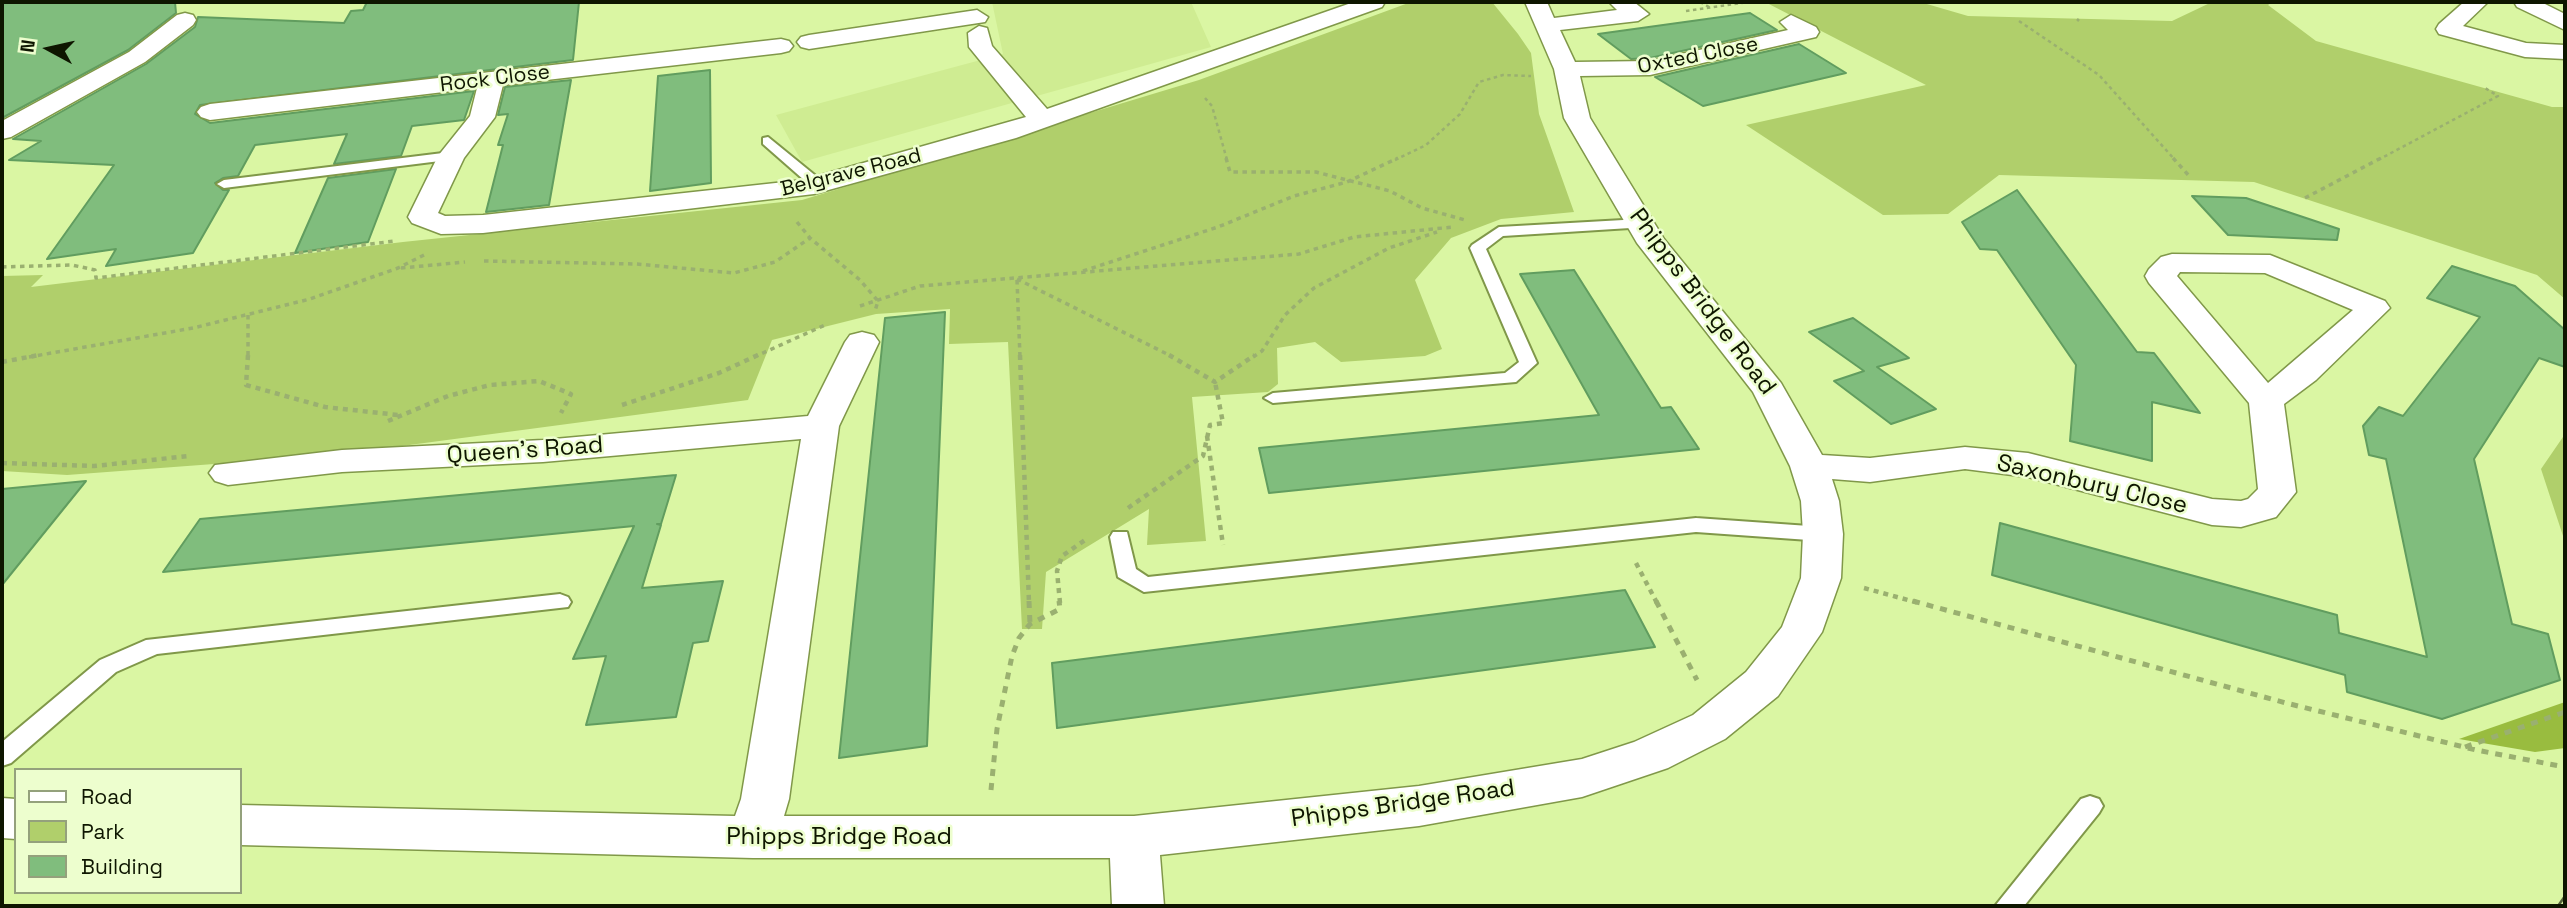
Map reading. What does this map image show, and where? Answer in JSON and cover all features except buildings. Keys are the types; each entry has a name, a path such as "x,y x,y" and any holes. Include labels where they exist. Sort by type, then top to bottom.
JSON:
{"street":[{"name":"Belgrave Road","path":"441,225 484,224 775,193 817,184 1042,120 1374,2"},
{"path":"1542,13 1638,14 1619,2"},
{"path":"2477,2 2447,29 2525,50 2565,52"},
{"path":"2525,2 2565,23"},
{"name":"Phipps Bridge Road","path":"242,825 753,837 1134,837 1419,806 1582,778 1651,755 1709,727 1762,684 1801,632 1821,578 1823,534 1820,501 1809,466 1769,390 1652,243 1577,118 1567,73 1542,13"},
{"path":"2,131 137,57 185,20"},
{"path":"809,42 977,20 981,47 1042,120"},
{"name":"Oxted Close","path":"1567,73 1650,68 1808,32 1791,22"},
{"name":"Rock Close","path":"210,112 781,46"},
{"path":"441,225 422,217 451,156 482,117 492,79"},
{"path":"2172,263 2270,264 2374,308 2304,373 2266,401 2228,360 2160,276 2172,263"},
{"path":"753,837 765,799 821,426 848,325"},
{"name":"Saxonbury Close","path":"1809,466 1870,470 1965,458 2028,466 2212,512 2241,514 2262,508 2277,492 2266,401"},
{"name":"Queen's Road","path":"228,473 342,461 543,451 821,426"},
{"path":"1134,837 1138,906"}],"lane":[{"path":"768,141 817,184"},
{"path":"224,184 451,156"},
{"path":"1273,398 1510,378 1528,363 1478,248 1499,232 1641,224"},
{"path":"1120,537 1126,572 1144,585 1696,525 1823,534"},
{"path":"2,756 108,666 154,646 559,602"},
{"path":"2008,906 2090,806"}],"path":[{"path":"1700,2 1710,8"},
{"path":"1686,11 1749,2"},
{"path":"2019,21 2099,75 2191,178"},
{"path":"1075,274 1217,227 1294,196 1347,181 1426,145 1460,114 1479,82 1503,75 1567,73"},
{"path":"2305,198 2498,96 2485,88"},
{"path":"614,407 719,373 848,325 878,301 920,286 1299,254 1354,237 1441,230 1476,223 1422,208 1390,191 1316,172 1230,172 1215,121"},
{"path":"775,193 810,238 860,280 878,301"},
{"path":"2,362 193,328 310,299 398,268 484,224"},
{"path":"2,270 12,267 72,265 95,270 96,278 421,238 441,225"},
{"path":"1215,382 1262,351 1285,314 1314,288 1377,253 1441,230"},
{"path":"398,268 474,261 637,264 734,273 775,261 810,238"},
{"path":"1017,279 1204,373 1215,382 1223,423 1210,425 1205,434 1203,456 1125,511"},
{"path":"1017,279 1030,624"},
{"path":"248,315 246,385 325,407 399,415"},
{"path":"342,461 350,446 399,415 448,396 490,385 539,381 571,394"},
{"path":"559,416 571,415"},
{"path":"1205,434 1209,442 1228,577"},
{"path":"2,463 94,466 193,456"},
{"path":"989,803 997,729 1012,656 1019,638 1030,624 1060,609 1057,571 1062,556 1093,534"},
{"path":"1631,555 1700,687"},
{"path":"1850,585 2286,703 2464,747 2565,767"},
{"path":"2464,747 2565,712"}],"shaded area":[{"path":"992,2 1191,2 1211,47 802,162 776,115 1003,54"},
{"path":"2565,702 2565,748 2535,752 2459,739"}],"green space":[{"path":"1411,2 1492,2 1518,34 1531,53 1539,114 1574,212 1501,219 1451,238 1415,280 1442,349 1425,356 1341,362 1315,342 1277,348 1278,384 1268,392 1192,397 1206,541 1147,545 1149,509 1046,572 1042,629 1022,629 1008,342 949,344 950,309 876,314 772,340 748,400 334,455 67,475 2,471 2,276 43,275 31,287 403,242 802,200 1199,80"},
{"path":"1765,2 1920,2 1968,16 2172,21 2212,2 2272,2 2268,5 2316,41 2552,107 2565,107 2565,299 2537,275 2254,182 1999,175 1948,214 1883,215 1746,125 1926,85"},
{"path":"2565,434 2565,542 2541,469"}],"tram line":[{"path":"2558,906 2565,896"}]}
